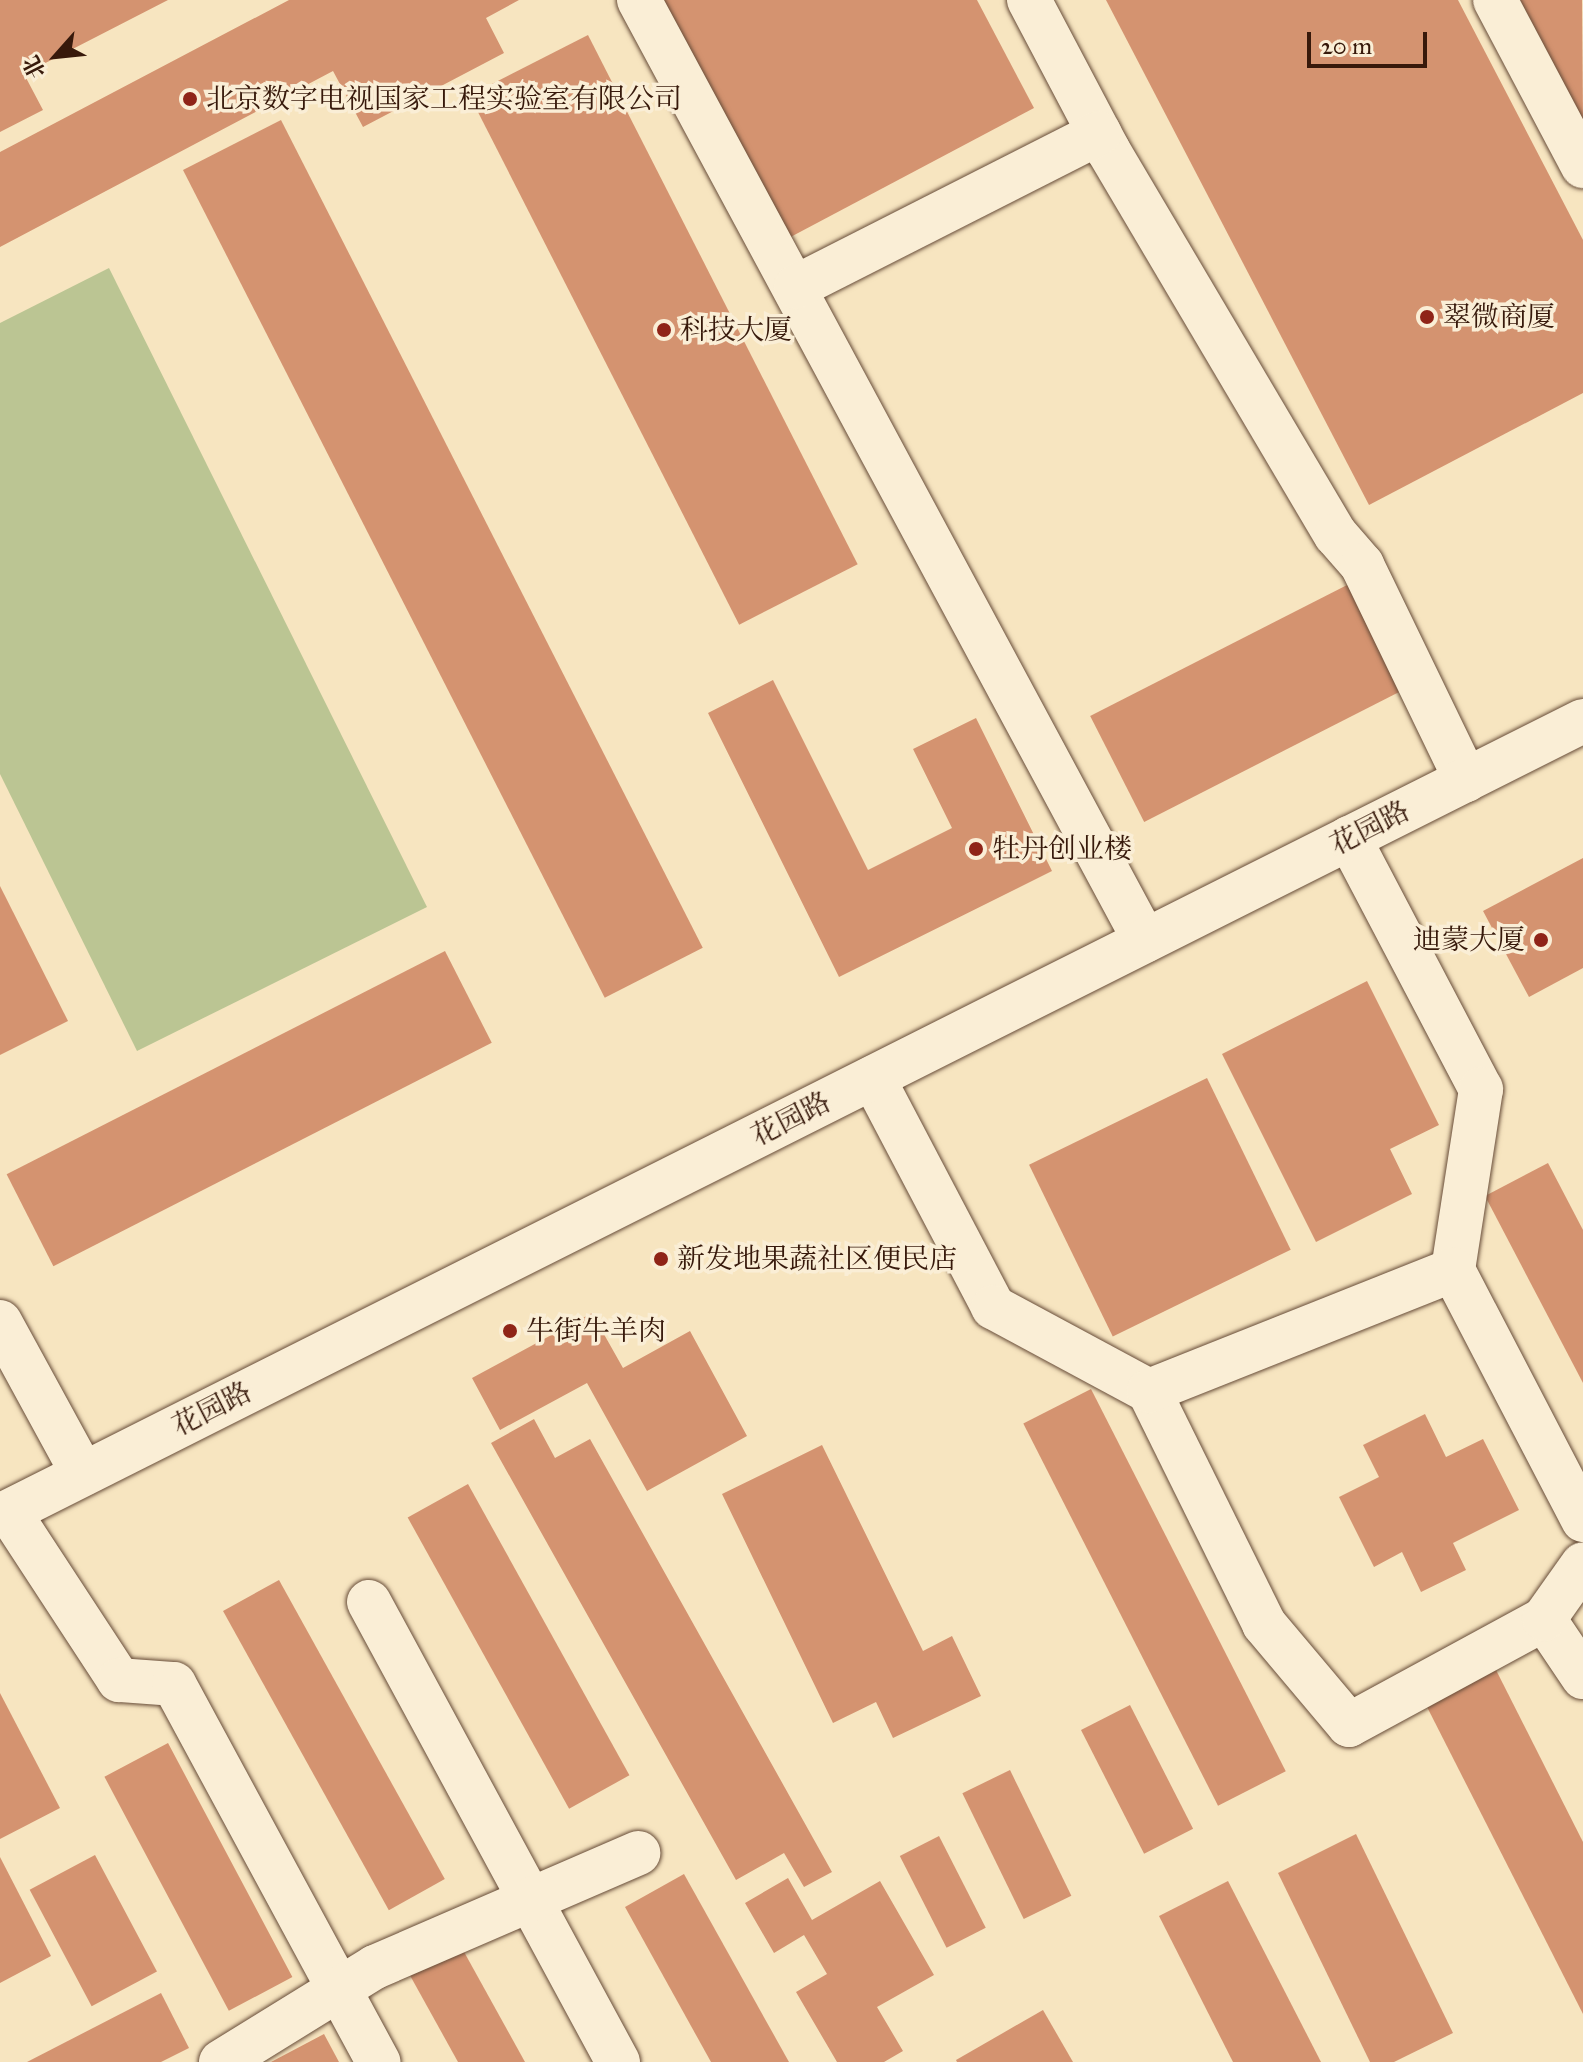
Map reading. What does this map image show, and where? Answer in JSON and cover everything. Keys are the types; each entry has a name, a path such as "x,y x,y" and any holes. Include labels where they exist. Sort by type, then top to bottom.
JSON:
{"street":[{"path":"639,0 1145,941"},
{"path":"1029,0 1099,133 1336,535 1362,565 1466,780"},
{"path":"1495,0 1583,166"},
{"path":"796,287 1099,133"},
{"name":"花园路","path":"4,1514 1583,721"},
{"path":"1349,838 1481,1089 1453,1270 1583,1520"},
{"path":"873,1078 993,1307 1149,1391 1264,1624 1349,1725 1544,1619 1583,1564"},
{"path":"1149,1391 1453,1270"},
{"path":"0,1322 83,1474"},
{"path":"4,1514 119,1680 174,1684 378,2062"},
{"path":"369,1602 618,2062"},
{"path":"1544,1619 1583,1677"},
{"path":"221,2062 337,1990 638,1853"}],"green space":[{"path":"109,268 427,907 137,1051 0,774 0,323"}],"building":[{"path":"0,0 168,0 24,74 43,110 0,132"},
{"name":"北京数字电视国家工程实验室有限公司","path":"289,0 519,0 486,18 504,53 363,127 333,71 0,247 0,152"},
{"path":"655,0 977,0 1034,108 783,241"},
{"name":"翠微商厦","path":"1106,0 1458,0 1583,240 1583,393 1369,505"},
{"path":"1520,0 1582,0 1583,121"},
{"name":"科技大厦","path":"588,35 858,564 739,625 469,95"},
{"path":"281,120 703,948 605,998 183,170"},
{"path":"1353,582 1407,688 1144,822 1090,716"},
{"name":"牡丹创业楼","path":"773,680 868,870 952,828 913,749 976,718 1052,871 839,977 708,713"},
{"name":"迪蒙大厦","path":"1583,858 1583,968 1529,997 1483,911"},
{"path":"0,886 68,1021 0,1055"},
{"path":"445,951 492,1043 53,1266 7,1174"},
{"path":"1367,981 1439,1125 1390,1149 1412,1194 1316,1242 1222,1054"},
{"path":"1207,1078 1291,1250 1113,1336 1029,1165"},
{"path":"1548,1163 1583,1230 1583,1383 1485,1196"},
{"path":"592,1313 623,1368 690,1331 747,1436 647,1491 587,1383 500,1430 472,1378"},
{"path":"1091,1389 1286,1771 1218,1806 1023,1424"},
{"path":"1425,1414 1446,1457 1483,1439 1519,1510 1453,1543 1466,1570 1421,1592 1402,1552 1374,1567 1339,1497 1379,1477 1363,1445"},
{"path":"534,1419 555,1458 590,1439 832,1872 804,1887 784,1853 736,1880 491,1443"},
{"path":"822,1445 923,1651 952,1636 981,1696 893,1738 876,1702 833,1723 722,1494"},
{"path":"468,1484 629,1775 569,1809 408,1517"},
{"path":"279,1580 445,1879 389,1910 223,1611"},
{"path":"1495,1668 1583,1842 1583,2014 1425,1703"},
{"path":"0,1693 60,1808 0,1839"},
{"path":"1130,1705 1193,1829 1144,1854 1081,1730"},
{"path":"168,1743 292,1977 229,2011 104,1777"},
{"path":"1010,1770 1071,1896 1024,1919 962,1793"},
{"path":"1356,1834 1453,2033 1394,2062 1370,2062 1278,1873"},
{"path":"939,1836 986,1928 947,1948 900,1856"},
{"path":"95,1855 157,1972 92,2006 30,1890"},
{"path":"0,1857 51,1956 0,1983"},
{"path":"684,1874 789,2062 711,2062 625,1907"},
{"path":"788,1878 812,1920 880,1881 934,1975 877,2007 903,2051 884,2062 837,2062 796,1992 827,1974 804,1935 774,1953 745,1903"},
{"path":"1228,1881 1321,2062 1233,2062 1159,1916"},
{"path":"458,1941 525,2062 458,2062 407,1970"},
{"path":"161,1993 189,2048 161,2062 27,2062"},
{"path":"1043,2010 1073,2062 957,2062 956,2060"},
{"path":"324,2034 339,2062 271,2062"}],"place":[{"name":"北京数字电视国家工程实验室有限公司","path":"190,99"},
{"name":"翠微商厦","path":"1427,317"},
{"name":"科技大厦","path":"664,330"},
{"name":"牡丹创业楼","path":"976,849"},
{"name":"迪蒙大厦","path":"1541,940"},
{"name":"新发地果蔬社区便民店","path":"661,1259"},
{"name":"牛街牛羊肉","path":"510,1331"}]}
